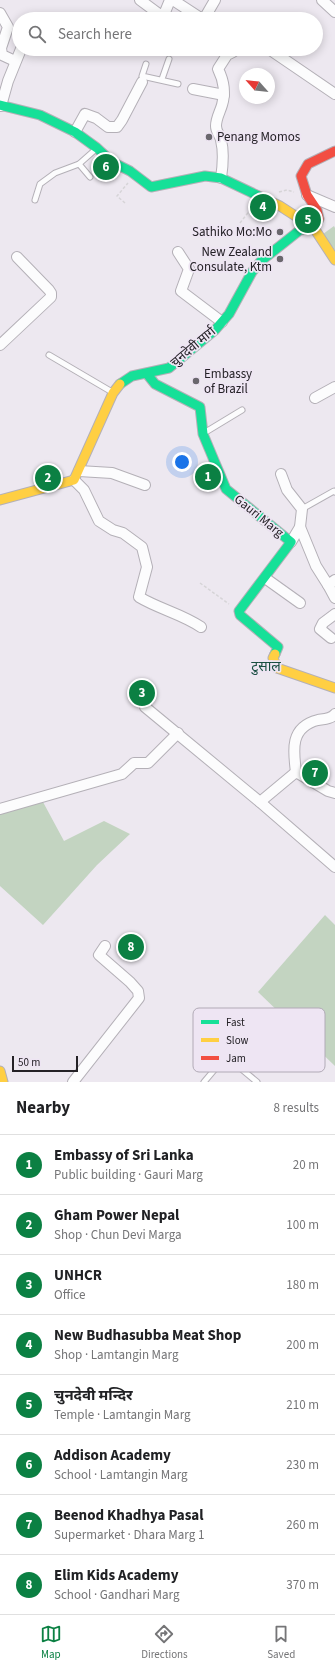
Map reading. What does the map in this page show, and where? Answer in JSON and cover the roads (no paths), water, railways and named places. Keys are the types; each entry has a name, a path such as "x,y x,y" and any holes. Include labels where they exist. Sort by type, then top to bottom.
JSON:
{"street":[{"path":"140,0 156,12"},
{"path":"166,12 172,0 192,12"},
{"path":"207,12 215,0"},
{"path":"322,0 335,12"},
{"path":"0,13 8,26 1,48 2,55 15,61"},
{"path":"18,56 0,105 40,115 75,132 97,148 112,162 135,175 151,187 204,176 221,178 280,206 314,228 335,260"},
{"path":"221,178 223,159 221,140 216,125 217,116 224,95 224,80 218,69 226,56"},
{"path":"279,56 335,94"},
{"path":"75,132 85,114 96,118 108,127 117,127 144,80"},
{"path":"193,89 224,95"},
{"path":"314,228 319,220 317,210 307,195 301,176 308,164 335,151"},
{"path":"307,195 335,207"},
{"name":"चुनदेवी मार्ग","path":"74,478 113,393 126,379 132,376 147,374 169,368 215,330 229,314 252,272 261,261 300,230 314,228"},
{"path":"178,252 189,269 181,291 222,322"},
{"path":"0,345 51,297 51,292 17,257"},
{"name":"Gauri Marg","path":"147,374 155,384 200,407 203,434 226,489 291,542 239,611 240,615 278,647 273,658 277,668 335,688"},
{"path":"315,398 335,387"},
{"path":"0,500 74,478 112,473 145,485"},
{"path":"281,474 287,490 302,509 300,527 291,542"},
{"path":"74,478 84,490 99,521 112,530 124,533 142,548 147,567 139,597 148,603 190,620 201,627"},
{"path":"300,527 316,566 332,582 335,598"},
{"path":"265,578 300,604"},
{"path":"334,638 320,629 323,622 335,614"},
{"path":"145,707 178,733 189,745 260,802 335,867"},
{"path":"296,772 294,742 298,733 305,725 333,717 335,714"},
{"path":"0,809 122,774 134,763 148,763 178,733"},
{"path":"260,802 296,772"},
{"path":"296,772 328,792 335,793"},
{"path":"73,1082 139,998 138,991 130,982 99,956 105,946"},
{"path":"0,1071 3,1082"}],"lane":[{"path":"162,80 169,59"},
{"path":"146,64 142,76 144,80 162,80 178,84"},
{"path":"35,200 40,184 56,173 79,164 97,148"},
{"path":"79,164 90,178"},
{"path":"49,356 113,393"},
{"path":"203,434 242,410"},
{"path":"302,509 334,490 335,492"},
{"path":"204,1082 212,1072"},
{"path":"246,1072 258,1082"}],"place":[{"name":"Penang Momos","path":"209,137"},
{"name":"Addison Academy","path":"106,167"},
{"name":"New Budhasubba Meat Shop","path":"263,207"},
{"name":"चुनदेवी मन्दिर","path":"308,220"},
{"name":"Sathiko Mo:Mo","path":"280,232"},
{"name":"New Zealand Consulate, Ktm","path":"280,259"},
{"name":"Embassy of Brazil","path":"196,381"},
{"name":"Embassy of Sri Lanka","path":"208,477"},
{"name":"Gham Power Nepal","path":"48,478"},
{"name":"UNHCR","path":"142,693"},
{"name":"Beenod Khadhya Pasal","path":"315,773"},
{"name":"Elim Kids Academy","path":"131,947"}],"district":[{"name":"टुसाल","path":"266,667"}]}
